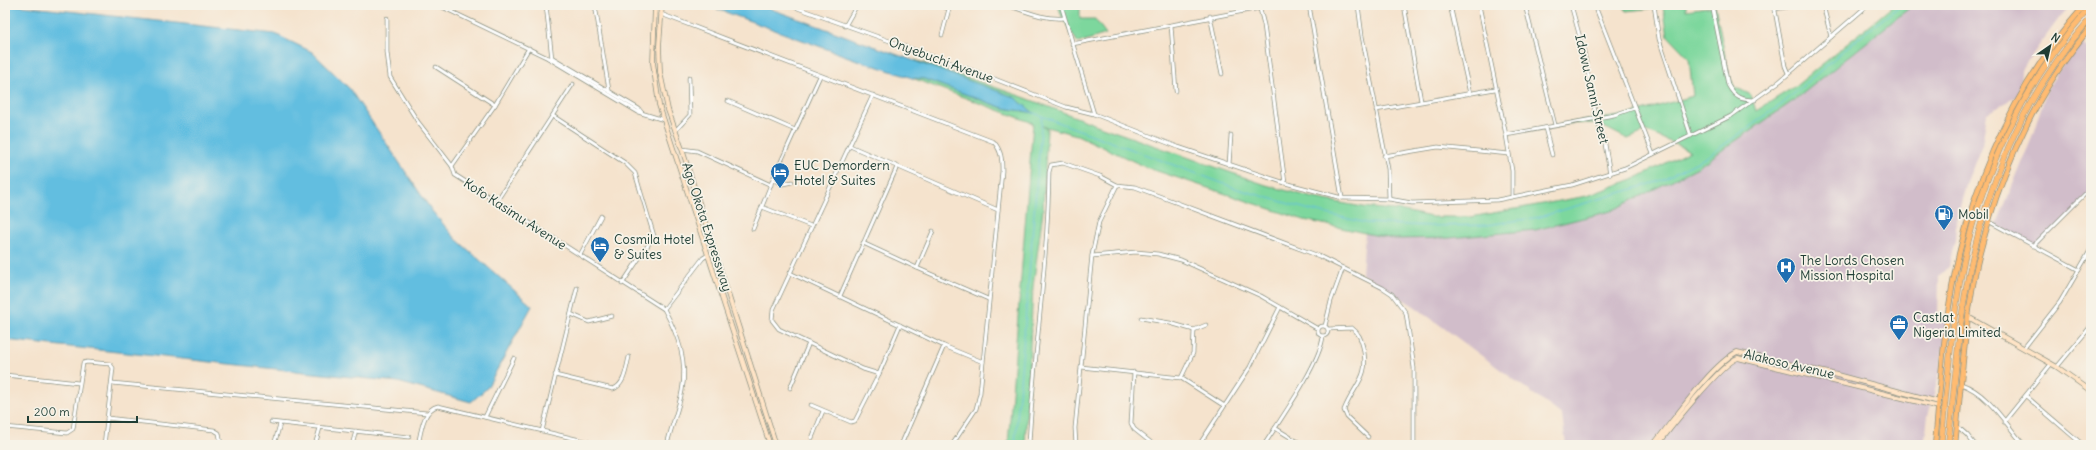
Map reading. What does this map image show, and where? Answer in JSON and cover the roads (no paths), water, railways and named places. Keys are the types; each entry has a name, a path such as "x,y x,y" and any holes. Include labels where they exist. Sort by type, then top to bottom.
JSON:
{"highway":[{"path":"1941,445 1952,335 1962,269 1969,239 2001,138 2042,68 2091,6"},
{"path":"1948,445 1963,309 1980,226 1992,188 2022,117 2043,81 2066,48 2091,18"},
{"path":"1980,226 1986,228"},
{"path":"1946,334 1952,335"}],"main road":[{"name":"Ago Okota Expressway","path":"655,5 654,76 656,93 770,445"},
{"name":"Ago Okota Expressway","path":"662,5 660,26 660,72 668,110 682,149 776,445"},
{"path":"1935,445 1946,334 1962,245 1978,190 2001,138 2034,71 2059,36 2085,5"},
{"path":"654,26 660,26"},
{"path":"1954,445 1968,317 1975,273 1988,221 2003,176 2028,119 2056,72 2091,27"},
{"path":"1968,317 2057,367 2091,392"},
{"name":"Alakoso Avenue","path":"1653,445 1720,365 1730,355 1740,351 1939,405"},
{"name":"Alakoso Avenue","path":"1658,445 1713,380 1731,361 1738,358 1939,405"}],"street":[{"path":"438,5 552,59 639,109 642,113 664,120"},
{"path":"546,5 552,59"},
{"path":"595,5 608,92"},
{"name":"Onyebuchi Avenue","path":"789,5 982,74 1066,107 1094,114 1229,165 1285,183 1342,198 1390,200 1412,203 1497,200 1512,196 1558,189 1610,174 1731,116 1755,100 1868,5"},
{"path":"845,26 857,5"},
{"path":"935,5 949,7 942,35"},
{"path":"1007,5 1032,13 1064,18"},
{"path":"1061,5 1094,114"},
{"path":"1309,5 1342,198"},
{"path":"1358,5 1389,183 1390,200"},
{"path":"1404,5 1421,101"},
{"path":"1450,5 1470,94"},
{"path":"1479,5 1506,135 1512,171 1512,196"},
{"path":"1525,5 1555,125"},
{"name":"Idowu Sanni Street","path":"1571,5 1584,52 1596,117 1605,144 1610,174"},
{"path":"1654,5 1659,39 1691,136"},
{"path":"1712,5 1728,85 1734,94 1741,100 1755,100"},
{"path":"1774,5 1785,66 1788,73"},
{"path":"1775,9 1797,5"},
{"path":"1824,5 1831,37"},
{"path":"1072,44 1259,6 1264,25 1285,183"},
{"path":"1597,11 1653,154"},
{"path":"661,14 994,142 1002,156 980,393 976,409 952,445"},
{"path":"1210,16 1222,74"},
{"name":"Kofo Kasimu Avenue","path":"387,18 387,52 390,77 418,122 452,166 455,175 580,255 622,284 664,309"},
{"path":"1171,25 1176,91"},
{"path":"452,166 495,106 529,48"},
{"path":"436,67 495,106"},
{"path":"753,229 794,130 820,76"},
{"path":"675,131 690,114 689,78"},
{"path":"496,202 573,84"},
{"path":"1376,110 1496,89"},
{"path":"873,95 771,315 772,320 779,329 863,369 879,374"},
{"path":"728,101 794,130"},
{"path":"1506,135 1596,117 1614,115 1634,108"},
{"path":"553,116 625,163 635,173 654,236 622,284"},
{"path":"1545,128 1552,155"},
{"path":"1229,165 1231,135"},
{"path":"850,146 998,210"},
{"path":"1384,156 1438,147 1509,154"},
{"path":"682,149 697,151 771,184"},
{"path":"1029,444 1036,350 1046,257 1050,167 1058,162 1100,176 1116,186 1135,187 1319,256 1384,288 1392,294 1406,313 1414,368 1414,445"},
{"path":"840,296 897,167"},
{"path":"773,179 783,184 792,182"},
{"path":"1076,445 1075,428 1092,256 1099,222 1116,186"},
{"path":"2033,246 2091,188"},
{"path":"762,206 811,226"},
{"path":"580,255 601,216"},
{"path":"1988,221 2079,270"},
{"path":"917,268 933,231"},
{"path":"864,243 988,299"},
{"path":"2024,348 2060,302 2091,250"},
{"path":"1092,256 1136,252 1171,257 1207,270 1227,281 1261,296 1318,329"},
{"path":"668,441 682,391 683,361 675,330 664,309 703,258 708,255"},
{"path":"1325,326 1331,301 1343,268"},
{"path":"790,273 944,346 983,362"},
{"path":"542,431 577,288"},
{"path":"1199,445 1223,405 1250,367 1280,307"},
{"path":"571,314 588,322 612,316"},
{"path":"1141,318 1170,323 1194,330 1206,325"},
{"path":"811,405 851,422 855,421 879,374 900,325"},
{"path":"1318,329 1321,326 1325,326"},
{"path":"1325,326 1328,330"},
{"path":"2057,367 2091,326"},
{"path":"1328,330 1352,328 1361,339 1365,370 1344,410 1350,420 1368,436"},
{"path":"1318,329 1318,334 1323,336"},
{"path":"1181,378 1193,353 1194,330"},
{"path":"1264,445 1310,370 1323,345 1323,336 1328,330"},
{"path":"790,388 809,343"},
{"path":"900,445 944,346"},
{"path":"555,375 613,389 618,387 622,382 629,357"},
{"path":"485,417 514,358"},
{"path":"5,427 67,433 70,432 73,429 83,364 87,362 110,364 113,368 112,383 104,445"},
{"path":"2004,422 2051,364"},
{"path":"1081,366 1181,378 1223,405"},
{"path":"1134,372 1131,423 1134,429 1154,445"},
{"path":"5,376 79,383"},
{"path":"112,383 427,413"},
{"path":"1961,384 1979,393 2024,445"},
{"path":"2026,396 2083,445"},
{"path":"418,445 427,413 432,407 438,406 601,445"},
{"path":"812,438 823,411"},
{"path":"107,418 214,430 219,433 221,445"},
{"path":"271,422 409,437"},
{"path":"274,445 280,424"},
{"path":"1956,426 1967,435 1975,445"},
{"path":"315,445 320,428"},
{"path":"1274,428 1303,445"},
{"path":"352,445 356,431"}],"water":[{"path":"13,5 275,34 312,52 349,88 432,211 456,239 532,306 487,388 471,402 398,382 5,340 5,7"},
{"path":"706,5 760,5 1014,97 1034,113 1003,108 924,79 912,78 857,60"}],"waterway":[{"path":"1031,112 1238,189 1310,210 1366,223 1431,226 1487,225 1540,217 1657,182 1705,158 1782,104 1858,38 1901,5"},
{"path":"1015,445 1042,117"}],"place":[{"name":"EUC Demordern Hotel & Suites","path":"780,189"},
{"name":"Mobil","path":"1944,231"},
{"name":"Cosmila Hotel & Suites","path":"600,263"},
{"name":"The Lords Chosen Mission Hospital","path":"1786,284"},
{"name":"Castlat Nigeria Limited","path":"1899,341"}]}
